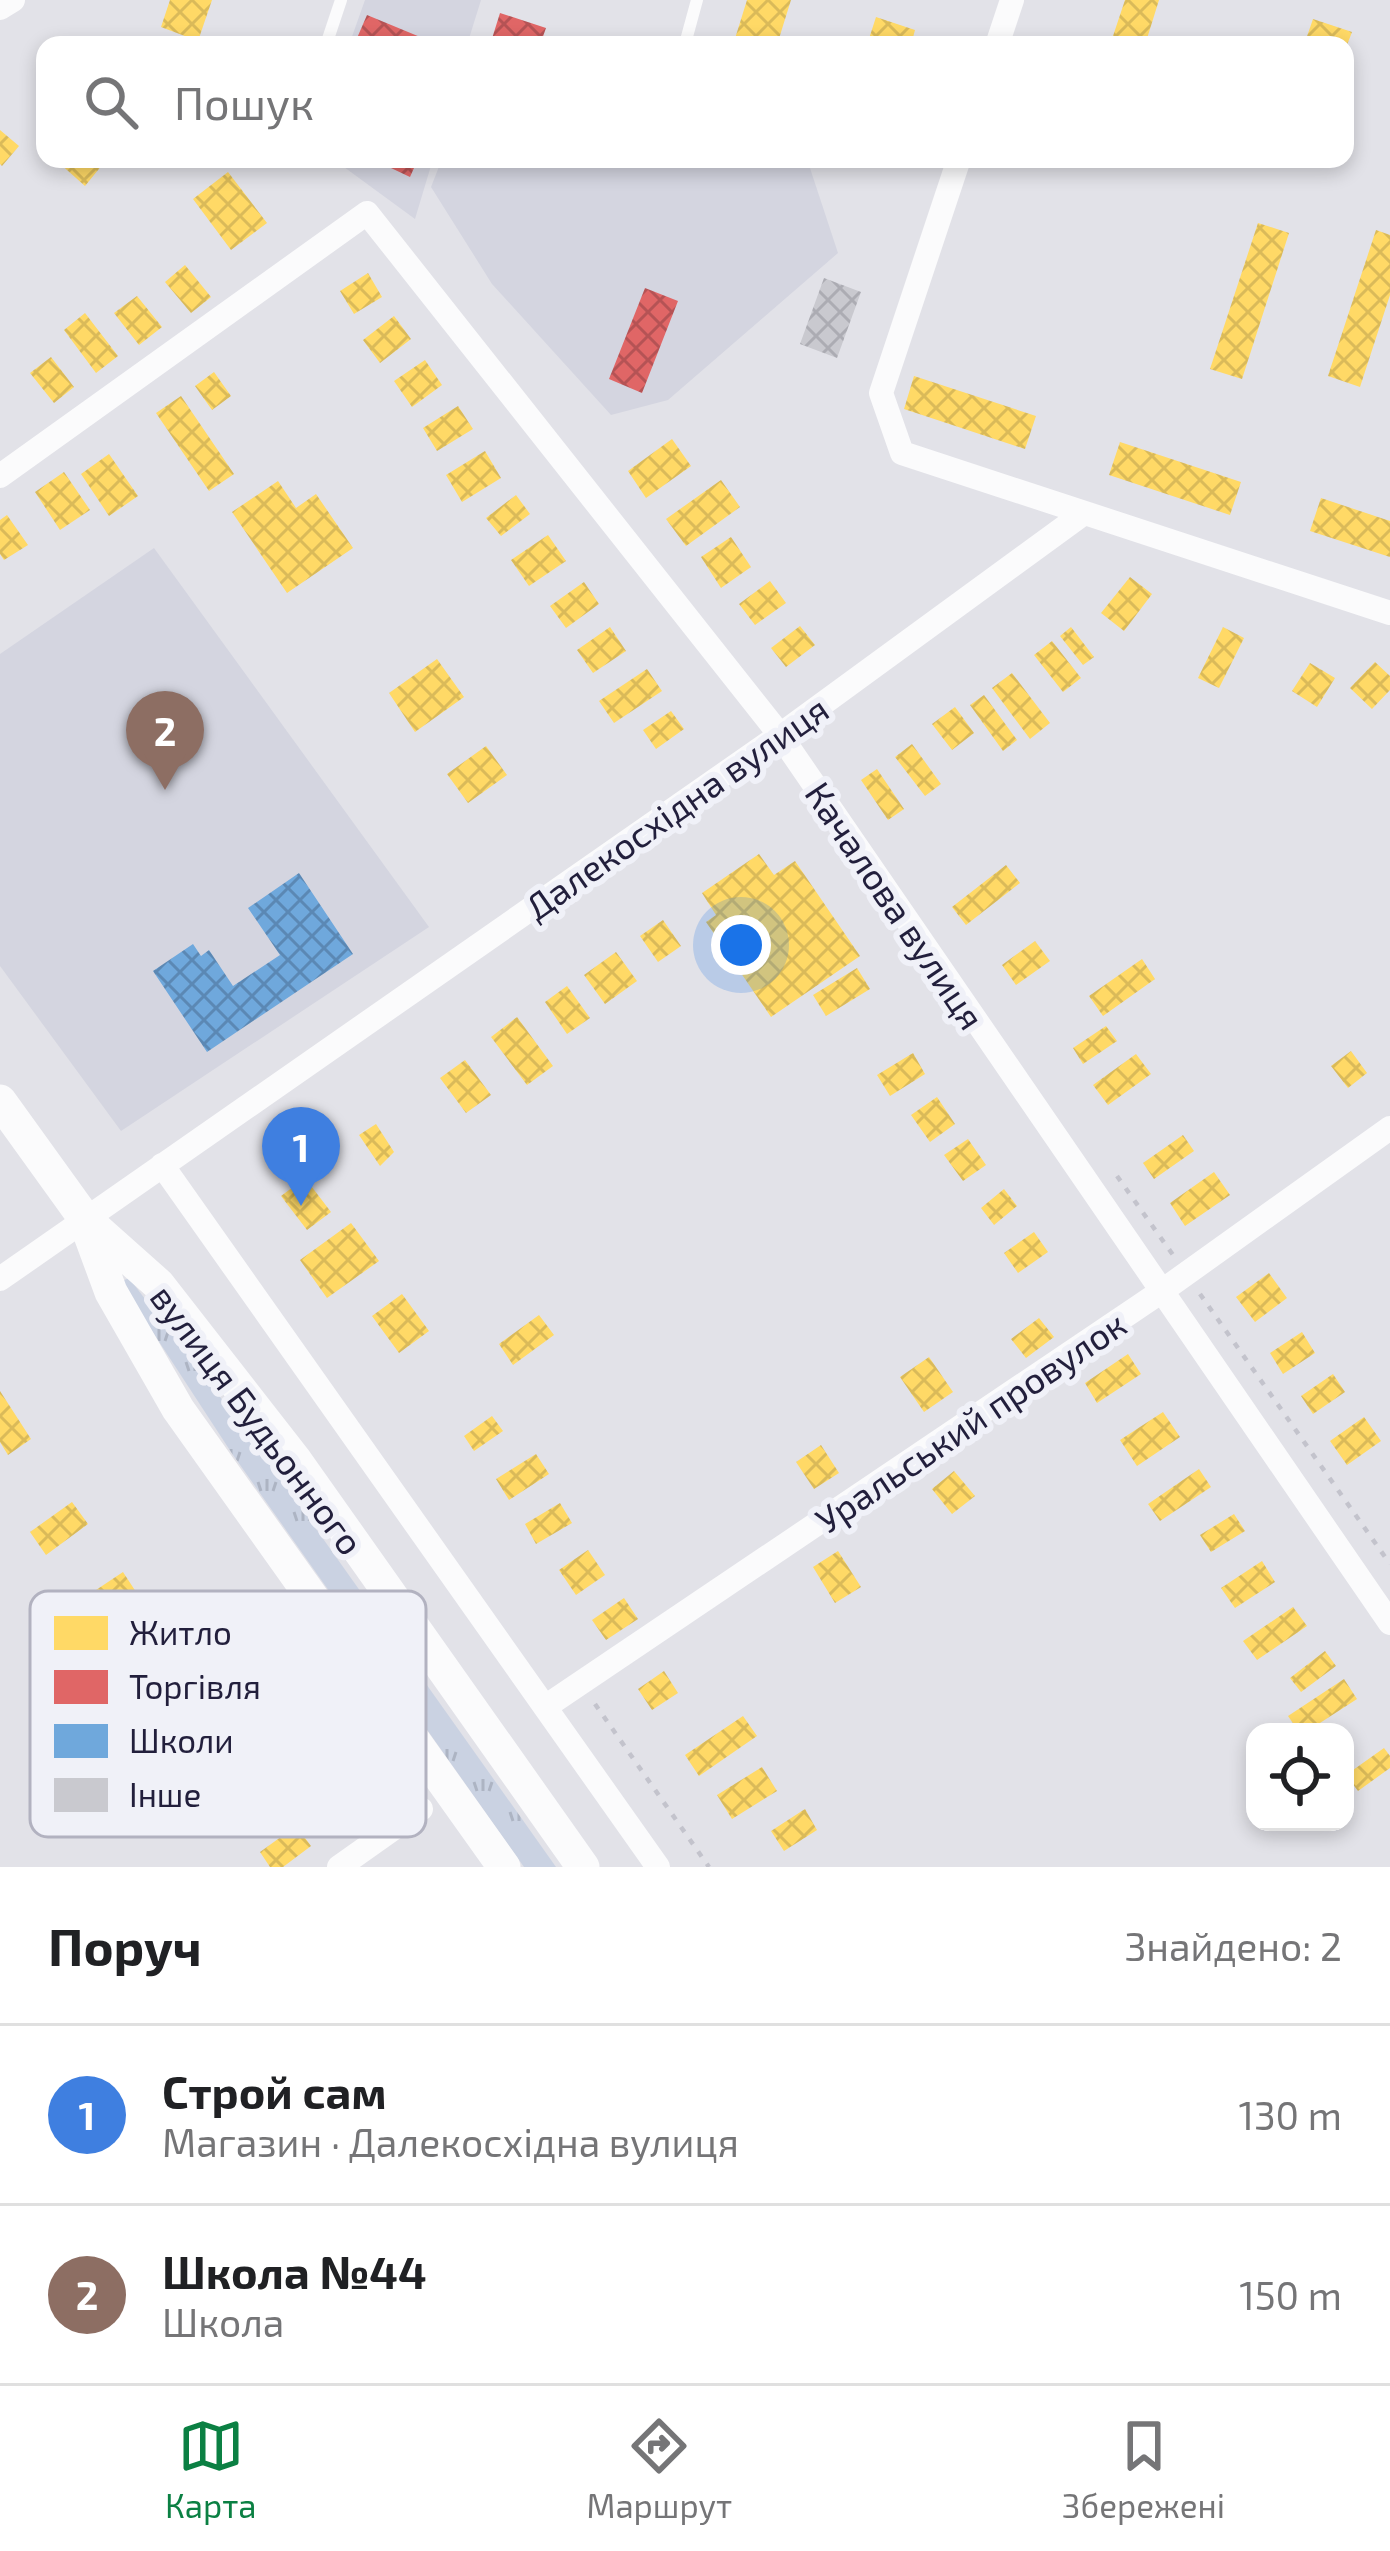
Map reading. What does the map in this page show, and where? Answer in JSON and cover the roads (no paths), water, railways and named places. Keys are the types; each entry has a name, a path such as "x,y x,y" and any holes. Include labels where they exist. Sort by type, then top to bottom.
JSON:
{"main road":[{"name":"вулиця Будьонного","path":"0,1101 85,1219 158,1284 296,1461 388,1591"},
{"name":"вулиця Будьонного","path":"85,1219 111,1292 178,1408 308,1591"},
{"name":"вулиця Будьонного","path":"426,1645 583,1867"},
{"name":"вулиця Будьонного","path":"426,1757 504,1867"}],"street":[{"path":"0,8 13,0"},
{"path":"1000,36 1012,0"},
{"path":"956,168 881,393 902,453 1390,613"},
{"name":"Качалова вулиця","path":"0,476 367,213 780,735 1390,1623"},
{"name":"Далекосхідна вулиця","path":"0,1280 780,735 1084,513"},
{"name":"Уральський провулок","path":"545,1707 1162,1291 1390,1128"},
{"path":"162,1165 658,1867"},
{"path":"349,1860 382,1837"}],"lane":[{"path":"329,36 340,0"},
{"path":"687,36 698,0"}],"place":[{"name":"Школа №44","path":"165,790"},
{"name":"Строй сам","path":"301,1206"}]}
